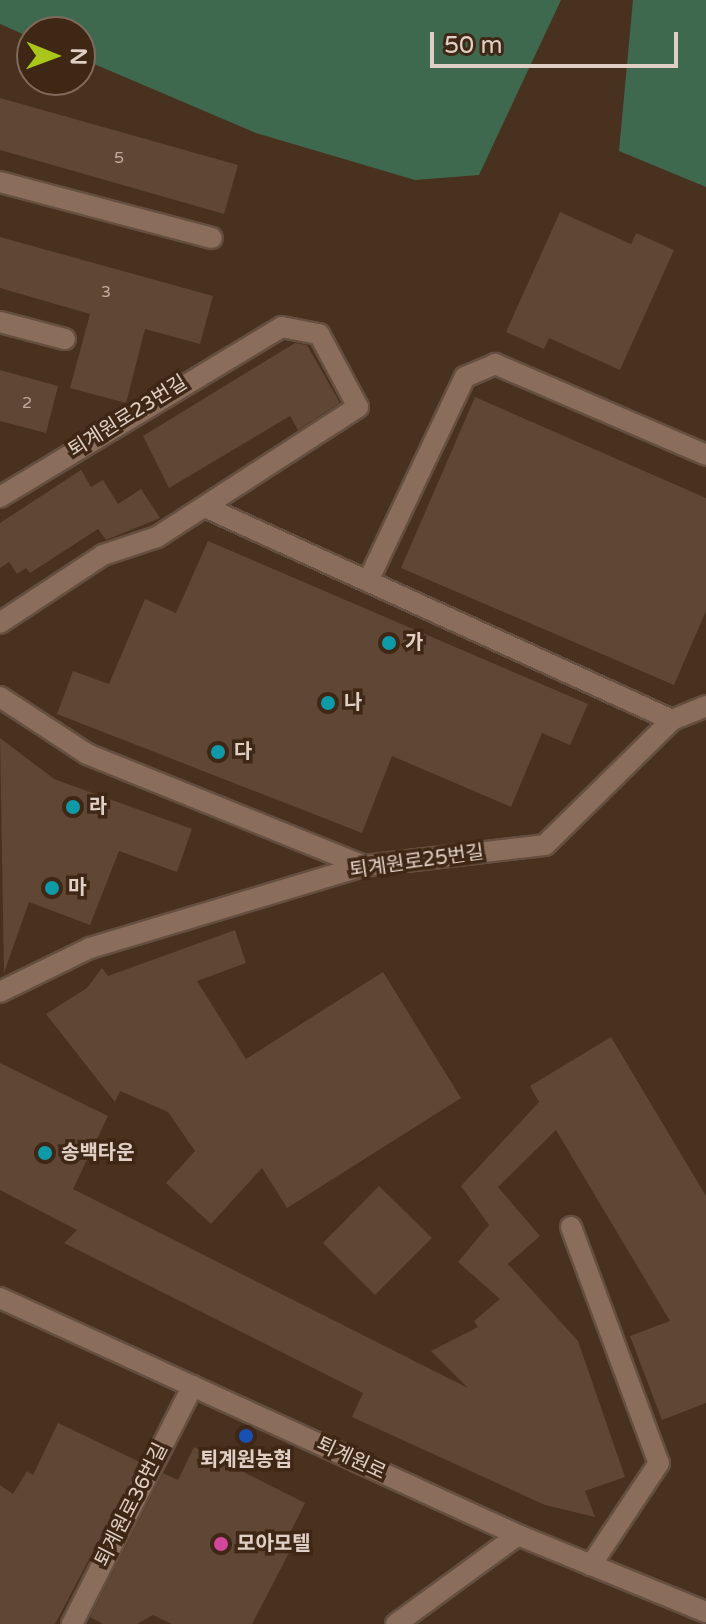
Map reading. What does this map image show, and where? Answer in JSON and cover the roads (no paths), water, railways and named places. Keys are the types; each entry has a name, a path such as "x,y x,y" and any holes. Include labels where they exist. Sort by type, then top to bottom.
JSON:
{"street":[{"path":"0,182 212,238"},
{"path":"0,322 65,339"},
{"name":"퇴계원로23번길","path":"0,497 255,337 282,327 319,334 358,407 205,507"},
{"path":"368,581 465,377 495,364 706,455"},
{"path":"0,623 103,555 157,537 205,507 672,720"},
{"path":"0,697 87,754 364,866"},
{"name":"퇴계원로25번길","path":"0,992 90,948 364,866 545,845 672,720 706,706"},
{"path":"571,1227 659,1463 591,1565"},
{"name":"퇴계원로","path":"0,1298 518,1535 706,1612"},
{"name":"퇴계원로36번길","path":"72,1624 193,1386"},
{"path":"396,1624 518,1535"}],"place":[{"name":"가","path":"389,643"},
{"name":"나","path":"328,703"},
{"name":"다","path":"218,752"},
{"name":"라","path":"73,807"},
{"name":"마","path":"52,888"},
{"name":"송백타운","path":"45,1153"},
{"name":"퇴계원농협","path":"246,1436"},
{"name":"모아모텔","path":"221,1544"}]}
